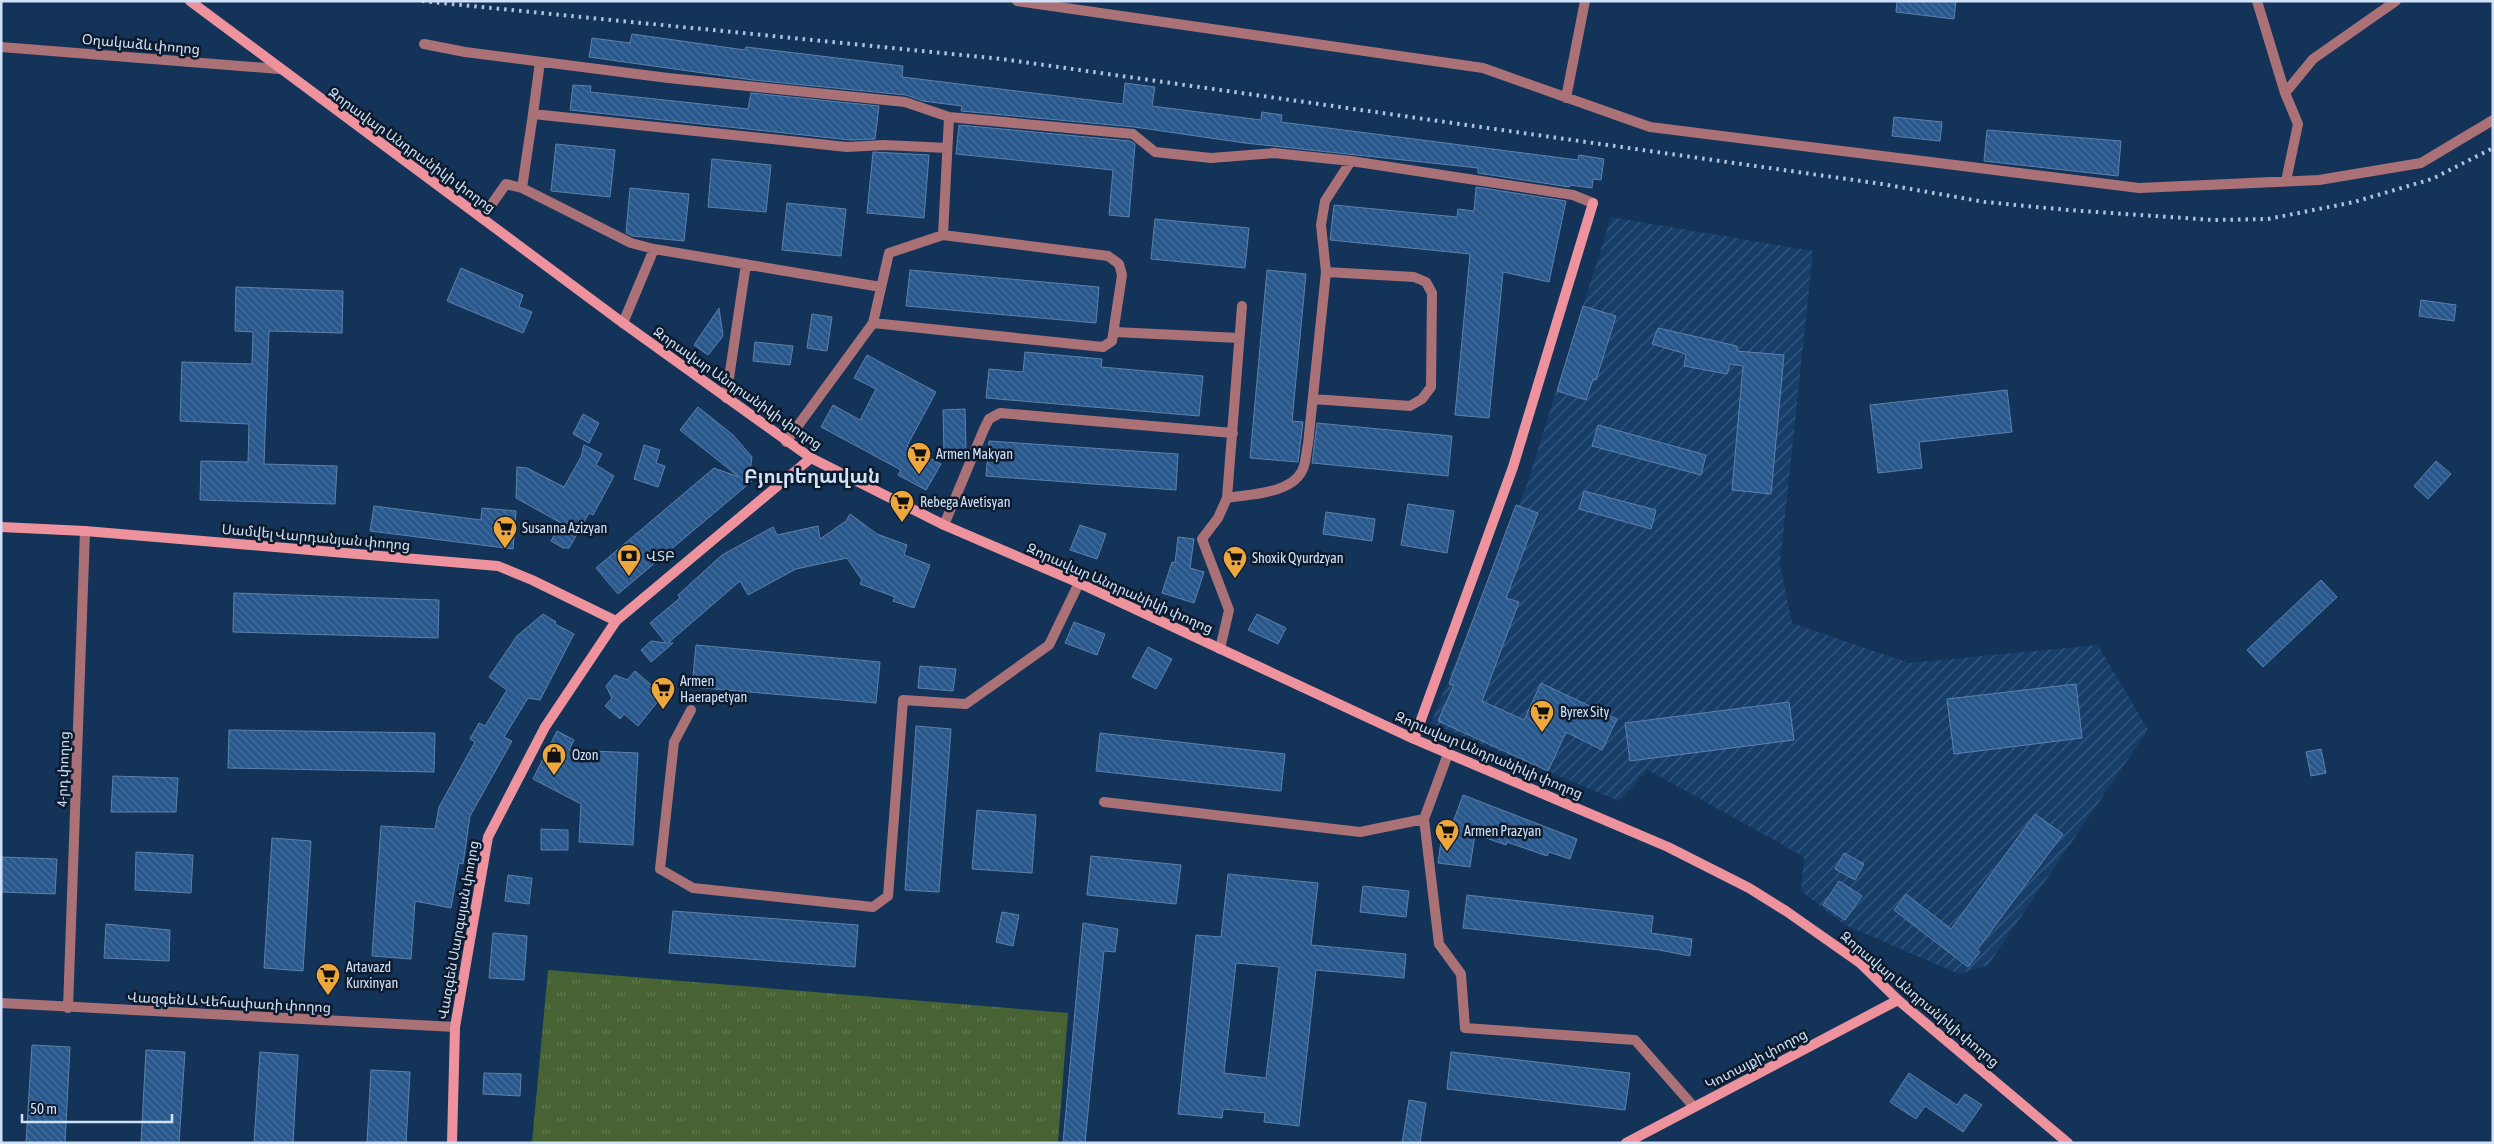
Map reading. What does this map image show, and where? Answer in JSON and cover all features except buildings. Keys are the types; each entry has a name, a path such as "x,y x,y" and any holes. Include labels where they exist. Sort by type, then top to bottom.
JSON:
{"street":[{"name":"Զորավար Անդրանիկի փողոց","path":"190,1 279,69 726,398 811,458 944,526 1079,583 1414,739 1668,847 1749,888 1786,911 1853,958 1898,1000 2068,1143"},
{"path":"1017,1 1484,68 1650,127 2139,188 2319,180 2421,163 2493,120"},
{"path":"1566,98 1584,1"},
{"path":"2258,1 2285,93 2298,124 2286,181"},
{"path":"2285,93 2313,59 2396,1"},
{"path":"424,44 540,62 668,78 905,102 949,117 1133,134 1154,152 1201,157 1274,153 1351,161 1573,195 1593,203 1513,467 1414,739"},
{"name":"Օղակաձև փողոց","path":"1,47 279,69"},
{"path":"522,188 540,62"},
{"path":"533,114 846,147 884,145 947,148"},
{"path":"943,235 949,117"},
{"path":"1227,498 1286,486 1296,480 1303,470 1313,399 1326,272 1321,225 1325,201 1351,161"},
{"path":"482,218 503,185 522,188 631,243 654,249 881,286"},
{"path":"786,442 872,323 889,253 943,235 1108,256 1119,264 1122,275 1116,332 1112,341 1103,347 872,323"},
{"path":"623,322 654,249"},
{"path":"726,398 746,264"},
{"path":"1313,399 1410,406 1422,399 1431,387 1432,293 1426,282 1414,277 1326,272"},
{"path":"1220,649 1229,610 1202,539 1218,518 1227,498 1242,306"},
{"path":"1116,332 1240,338"},
{"path":"944,526 984,428 989,419 1000,413 1232,433"},
{"name":"Վազգեն Սարգսյան փողոց","path":"452,1143 455,1026 488,837 545,727 616,621 811,458"},
{"name":"Սամվել Վարդանյան փողոց","path":"1,527 86,531 498,566 532,580 616,621"},
{"name":"4-րդ փողոց","path":"68,1008 86,531"},
{"path":"691,710 674,742 660,869 693,888 873,906 888,896 904,700 966,704 1049,645 1079,583"},
{"path":"1448,754 1424,819 1440,944 1460,974 1465,1028 1635,1040 1694,1107"},
{"path":"1104,802 1360,832 1424,819"},
{"name":"Կոտայքի փողոց","path":"1626,1143 1898,1000"},
{"name":"Վազգեն Ա Վեհափառի փողոց","path":"1,1003 68,1008 455,1026"}],"shaded area":[{"path":"1611,217 1813,251 1780,564 1792,623 1909,663 2098,645 2148,730 1988,965 1959,974 1845,925 1801,891 1804,857 1648,770 1619,801 1431,723 1525,490"}],"green space":[{"path":"548,970 1068,1013 1058,1143 532,1143"}],"railway":[{"path":"422,1 1002,59 1882,184 1985,202 2068,210 2213,220 2268,219 2354,202 2432,179 2493,148"}],"place":[{"name":"Armen Makyan","path":"919,475"},
{"name":"Rebega Avetisyan","path":"902,523"},
{"name":"Susanna Azizyan","path":"505,549"},
{"name":"ՎՏԲ","path":"629,577"},
{"name":"Shoxik Qyurdzyan","path":"1235,579"},
{"name":"Armen Haerapetyan","path":"663,710"},
{"name":"Byrex Sity","path":"1542,733"},
{"name":"Ozon","path":"554,776"},
{"name":"Armen Prazyan","path":"1447,852"},
{"name":"Artavazd Kurxinyan","path":"328,996"}],"district":[{"name":"Բյուրեղավան","path":"812,476"}]}
